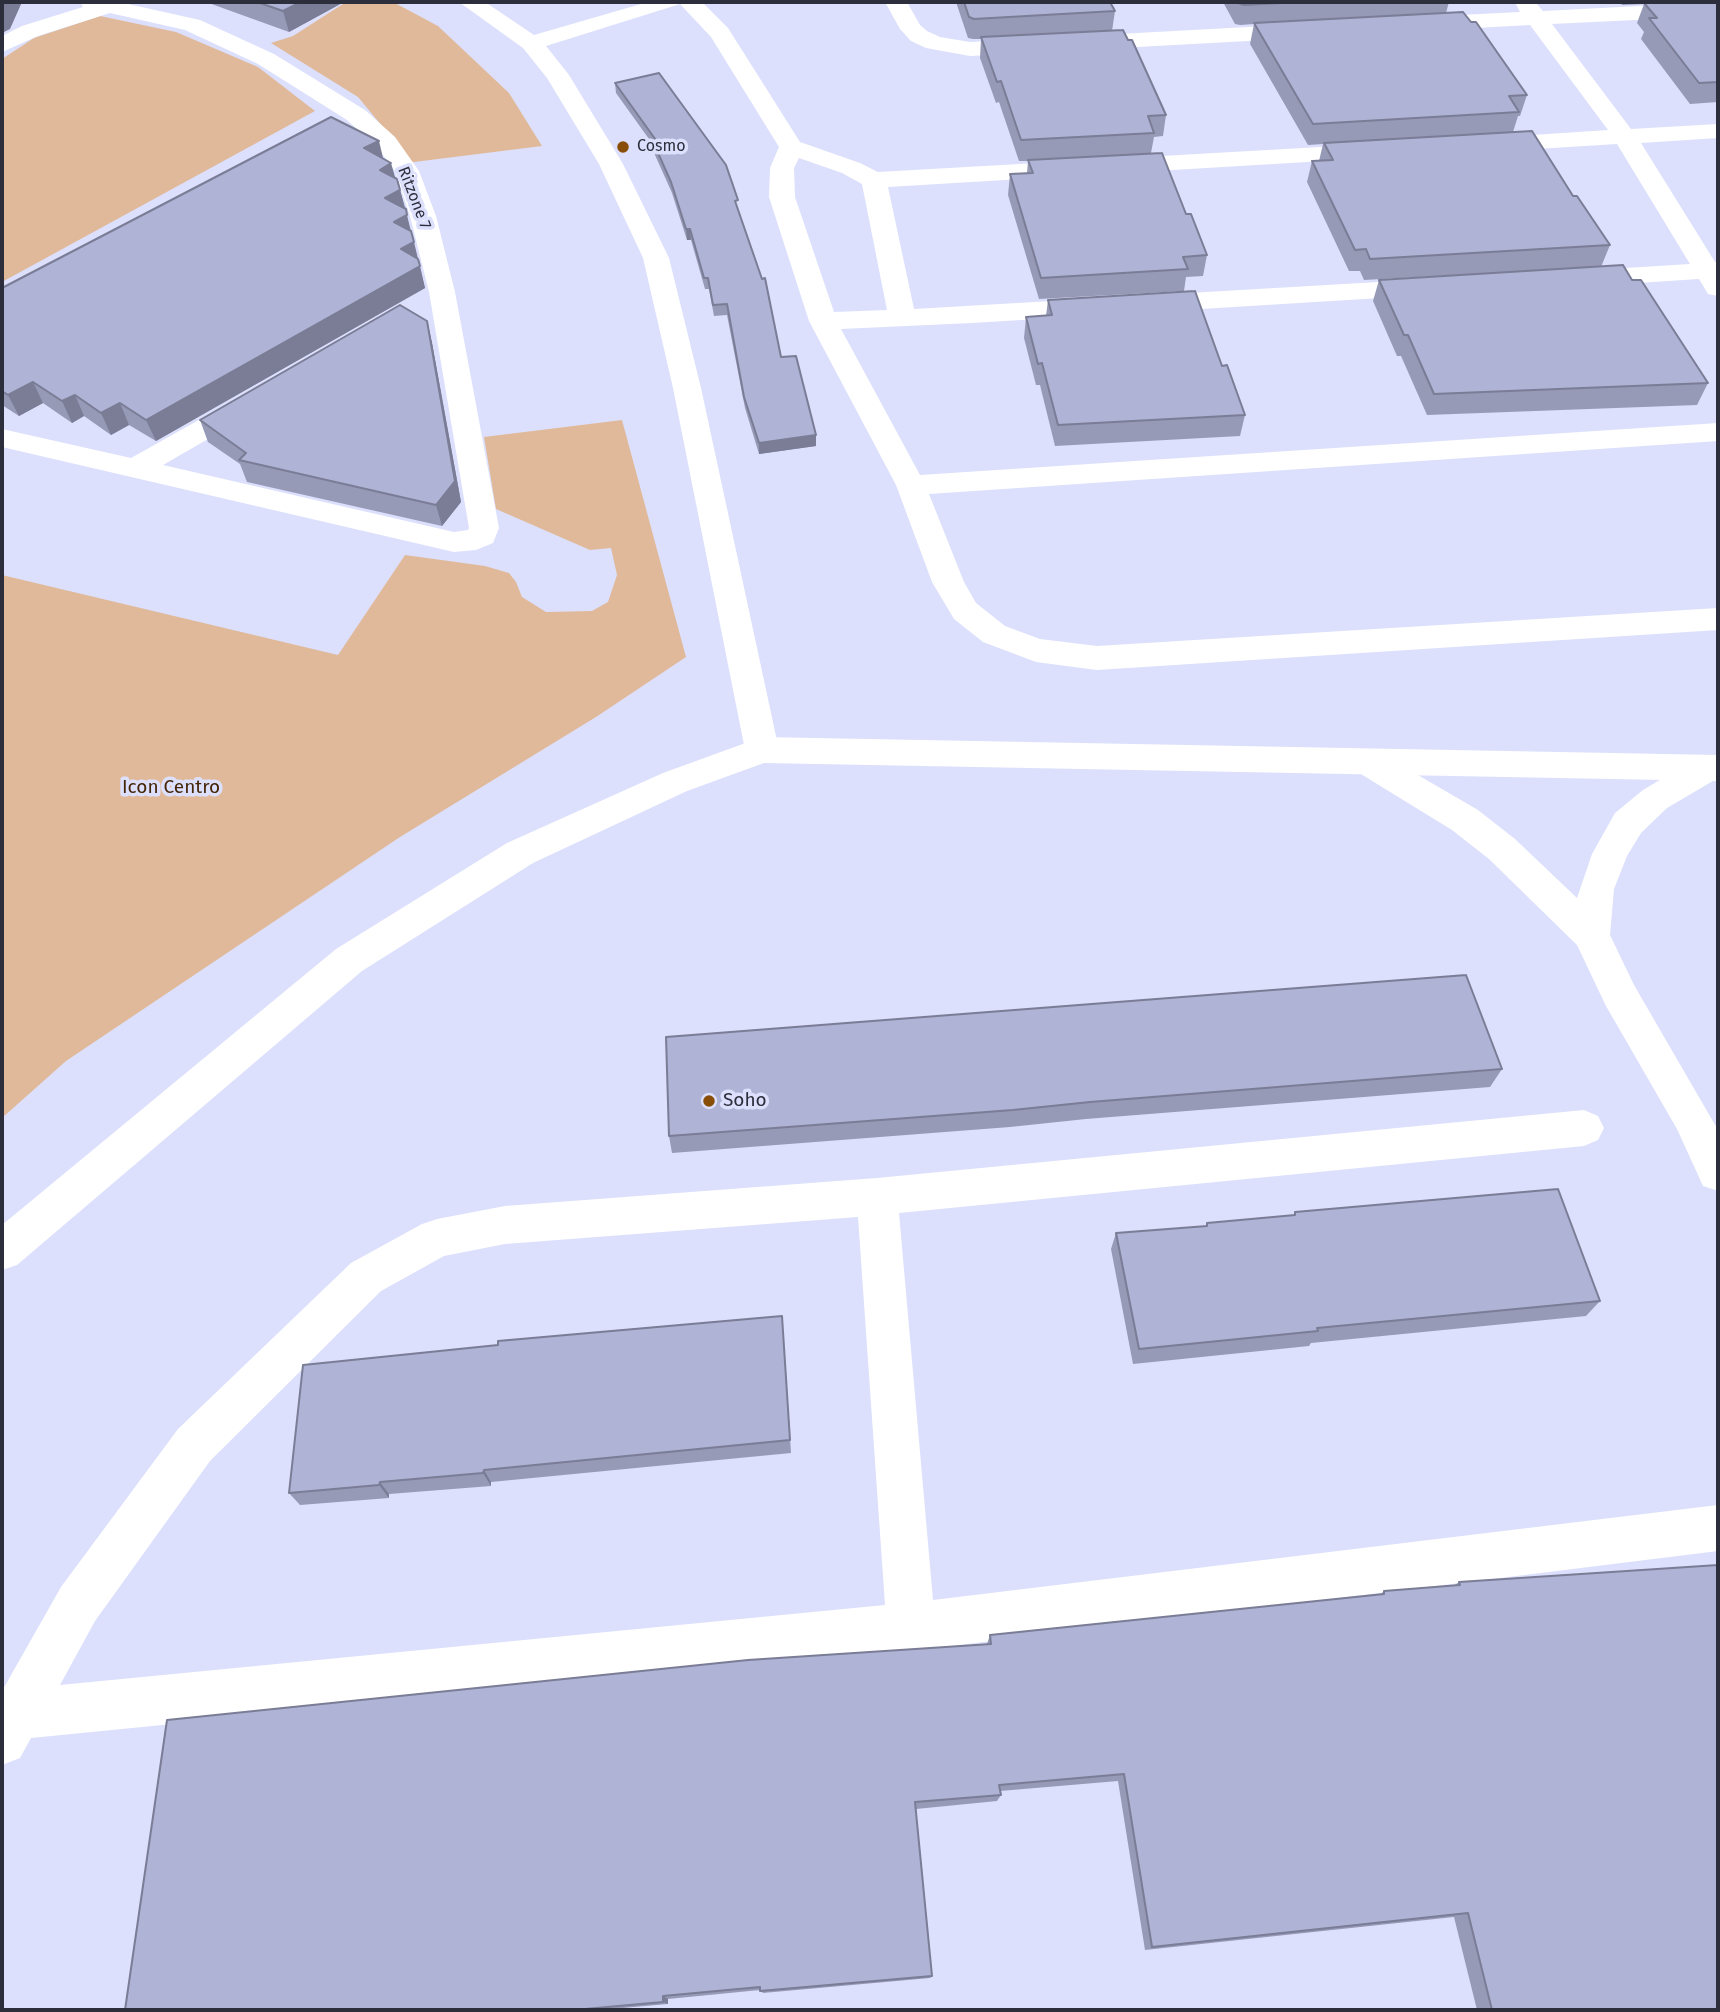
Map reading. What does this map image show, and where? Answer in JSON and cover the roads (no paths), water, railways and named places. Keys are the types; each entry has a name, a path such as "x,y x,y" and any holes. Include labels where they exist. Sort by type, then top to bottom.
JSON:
{"street":[{"path":"470,2 531,43 557,75 611,164 656,258 693,415 762,750"},
{"path":"531,43 671,2"},
{"path":"690,2 720,33 791,147 851,168 874,180 1403,149"},
{"path":"896,2 911,29 919,36 934,43 970,49 1329,29"},
{"path":"2,46 30,31 100,4"},
{"name":"Ritzone 7","path":"100,4 192,25 266,59 356,115 386,142 407,171 423,216 430,299 484,528 482,536 476,540 454,542 136,468"},
{"path":"1398,26 1530,10 1718,9"},
{"path":"1530,10 1626,137 1714,276"},
{"path":"331,128 356,115"},
{"path":"1458,146 1718,131"},
{"path":"791,147 782,168 782,197 823,321 911,485 948,582 965,611 994,634 1036,650 1097,658 1718,619"},
{"path":"874,180 902,318"},
{"path":"1554,280 1714,276"},
{"path":"823,321 1457,286"},
{"path":"2,438 136,468 277,387"},
{"path":"911,485 1718,432"},
{"path":"2,1251 349,960 520,853 675,782 762,750 1713,768"},
{"path":"1368,762 1465,820 1502,849 1591,935 1620,995 1692,1118 1718,1173"},
{"path":"1591,935 1596,889 1610,854 1628,823 1655,799 1713,768"},
{"path":"9,1727 78,1604 194,1445 366,1277 437,1238 505,1225 877,1197 1584,1128"},
{"path":"877,1197 911,1628"},
{"path":"9,1727 911,1628 1718,1528"}],"place":[{"name":"Cosmo","path":"623,147"},
{"name":"Soho","path":"709,1101"}],"park label":[{"name":"Icon Centro","path":"171,788"}]}
